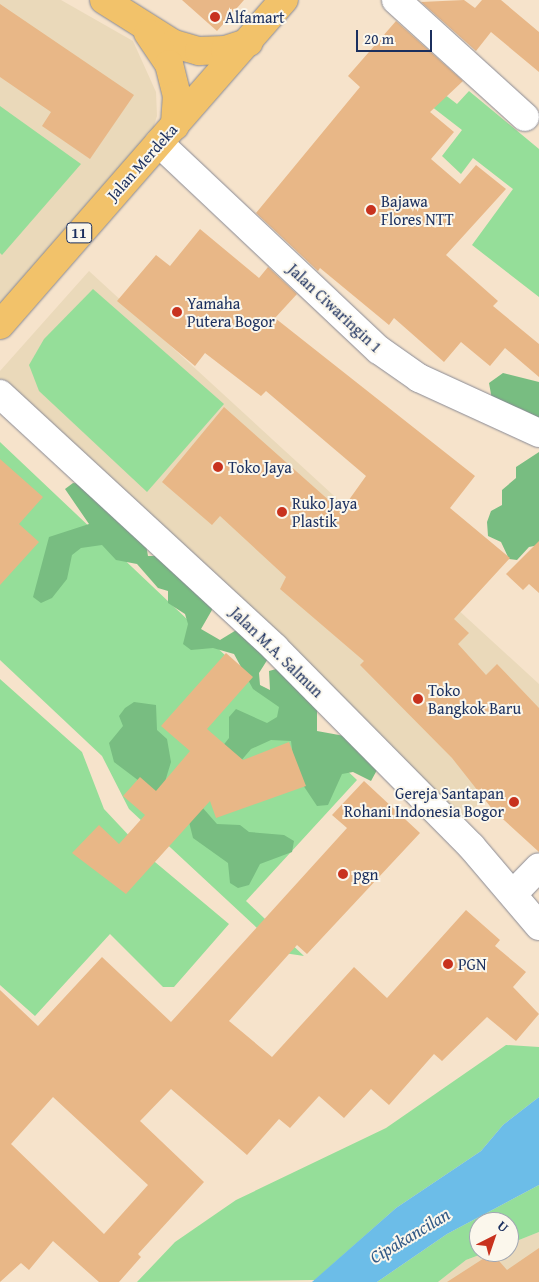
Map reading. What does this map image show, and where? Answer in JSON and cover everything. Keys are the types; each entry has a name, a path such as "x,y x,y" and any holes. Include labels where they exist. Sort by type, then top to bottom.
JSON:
{"main road":[{"path":"104,0 174,44 199,51 249,42"},
{"name":"Jalan Merdeka","path":"0,325 284,0"},
{"path":"130,18 153,37 169,64 176,95 167,135"}],"street":[{"path":"396,0 525,117"},
{"name":"Jalan Ciwaringin 1","path":"167,135 379,350 420,378 539,433"},
{"name":"Jalan M.A. Salmun","path":"0,394 274,648 513,894 539,926"},
{"path":"513,894 539,867"}],"shaded area":[{"path":"0,0 61,0 133,41 156,92 157,116 145,155 0,321"},
{"path":"89,271 539,684 539,750 462,819 294,647 0,381 0,371"},
{"path":"539,1232 539,1282 438,1282 469,1259 469,1262 519,1262 519,1240"}],"green space":[{"path":"431,84 457,104 469,91 539,149 539,297 472,245 513,189 473,158 461,174 442,156 462,130 418,96"},
{"path":"0,106 81,164 2,255 0,253"},
{"path":"93,289 224,404 147,492 39,391 29,365 44,339"},
{"path":"503,373 539,382 539,418 519,408 493,405 489,383"},
{"path":"0,442 357,780 246,901 304,956 284,953 129,809 102,756 0,660"},
{"path":"539,452 539,545 529,547 517,560 509,559 501,542 488,536 487,522 491,511 502,505 502,490 516,478 516,467"},
{"path":"73,483 84,484 144,533 148,556 158,556 213,598 212,610 201,629 220,640 238,629 271,654 259,673 260,685 270,690 269,671 280,668 317,697 317,731 361,739 377,770 371,781 353,772 342,774 328,805 317,806 295,773 291,741 271,740 251,749 202,807 217,824 240,825 249,832 284,835 294,841 292,852 260,864 249,885 238,888 230,883 228,863 193,838 188,818 114,762 109,743 123,726 119,716 125,708 134,702 156,705 157,730 167,739 171,762 164,785 210,762 229,738 229,717 236,709 267,723 277,717 279,707 253,689 234,654 213,648 191,650 183,644 188,624 185,614 168,603 168,591 158,588 137,564 116,560 102,545 81,548 72,555 67,579 52,598 41,603 33,597 49,537 89,524 65,489"},
{"path":"0,679 82,752 104,809 149,857 229,924 174,987 163,987 110,934 35,1016 0,985"},
{"path":"506,1045 539,1047 539,1097 503,1125 481,1151 396,1208 315,1280 137,1282 175,1242 236,1200 386,1128"},
{"path":"539,1185 539,1232 519,1240 519,1212 488,1212"},
{"path":"469,1222 469,1259 438,1282 377,1282 447,1234"}],"water":[{"name":"Cipakancilan","path":"539,1097 539,1185 488,1212 469,1212 469,1222 447,1234 377,1282 312,1282 396,1208 481,1151 503,1125"}],"building":[{"name":"Alfamart","path":"182,0 244,0 217,31"},
{"path":"464,0 475,8 482,0 501,0 539,32 539,72 491,32 476,51 421,2"},
{"path":"0,4 134,95 90,159 42,126 51,112 0,77"},
{"name":"Bajawa Flores NTT","path":"396,21 463,81 430,112 454,132 431,159 460,184 476,165 506,189 446,255 498,301 493,306 539,344 539,377 505,348 490,366 461,342 444,362 394,318 389,325 320,268 318,271 256,213 360,87 348,76"},
{"path":"200,229 259,278 268,267 297,294 275,318 475,476 450,508 510,558 454,619 469,633 458,644 486,675 497,664 539,708 539,852 493,810 452,758 360,665 364,661 280,589 286,577 220,516 212,525 162,482 224,407 341,511 366,476 266,391 261,396 205,353 195,366 117,301 156,255 170,266"},
{"path":"0,459 43,497 19,524 39,542 0,585"},
{"path":"539,541 539,593 529,584 523,590 506,574"},
{"path":"226,653 253,677 207,729 243,760 289,742 306,786 216,818 210,801 126,894 72,853 99,825 119,844 145,815 123,796 140,777 156,791 190,751 161,726"},
{"path":"364,781 420,833 307,954 297,945 229,1021 272,1057 354,967 387,998 466,910 500,940 495,946 526,972 513,987 539,1014 516,1041 487,1017 442,1061 434,1054 389,1105 371,1089 344,1118 319,1096 290,1128 279,1119 247,1155 171,1089 140,1121 204,1182 138,1254 141,1257 119,1282 99,1282 53,1241 29,1270 21,1263 0,1282 0,990 38,1026 102,957 171,1022 347,828 332,815","holes":["53,1097 148,1185 104,1234 11,1144"]},
{"path":"539,1248 539,1282 447,1282 478,1262 500,1262 507,1270"}],"place":[{"name":"Alfamart","path":"215,17"},
{"name":"Bajawa Flores NTT","path":"371,210"},
{"name":"Yamaha Putera Bogor","path":"177,312"},
{"name":"Toko Jaya","path":"218,467"},
{"name":"Ruko Jaya Plastik","path":"282,512"},
{"name":"Toko Bangkok Baru","path":"418,699"},
{"name":"Gereja Santapan Rohani Indonesia Bogor","path":"514,802"},
{"name":"pgn","path":"343,874"},
{"name":"PGN","path":"448,964"}]}
